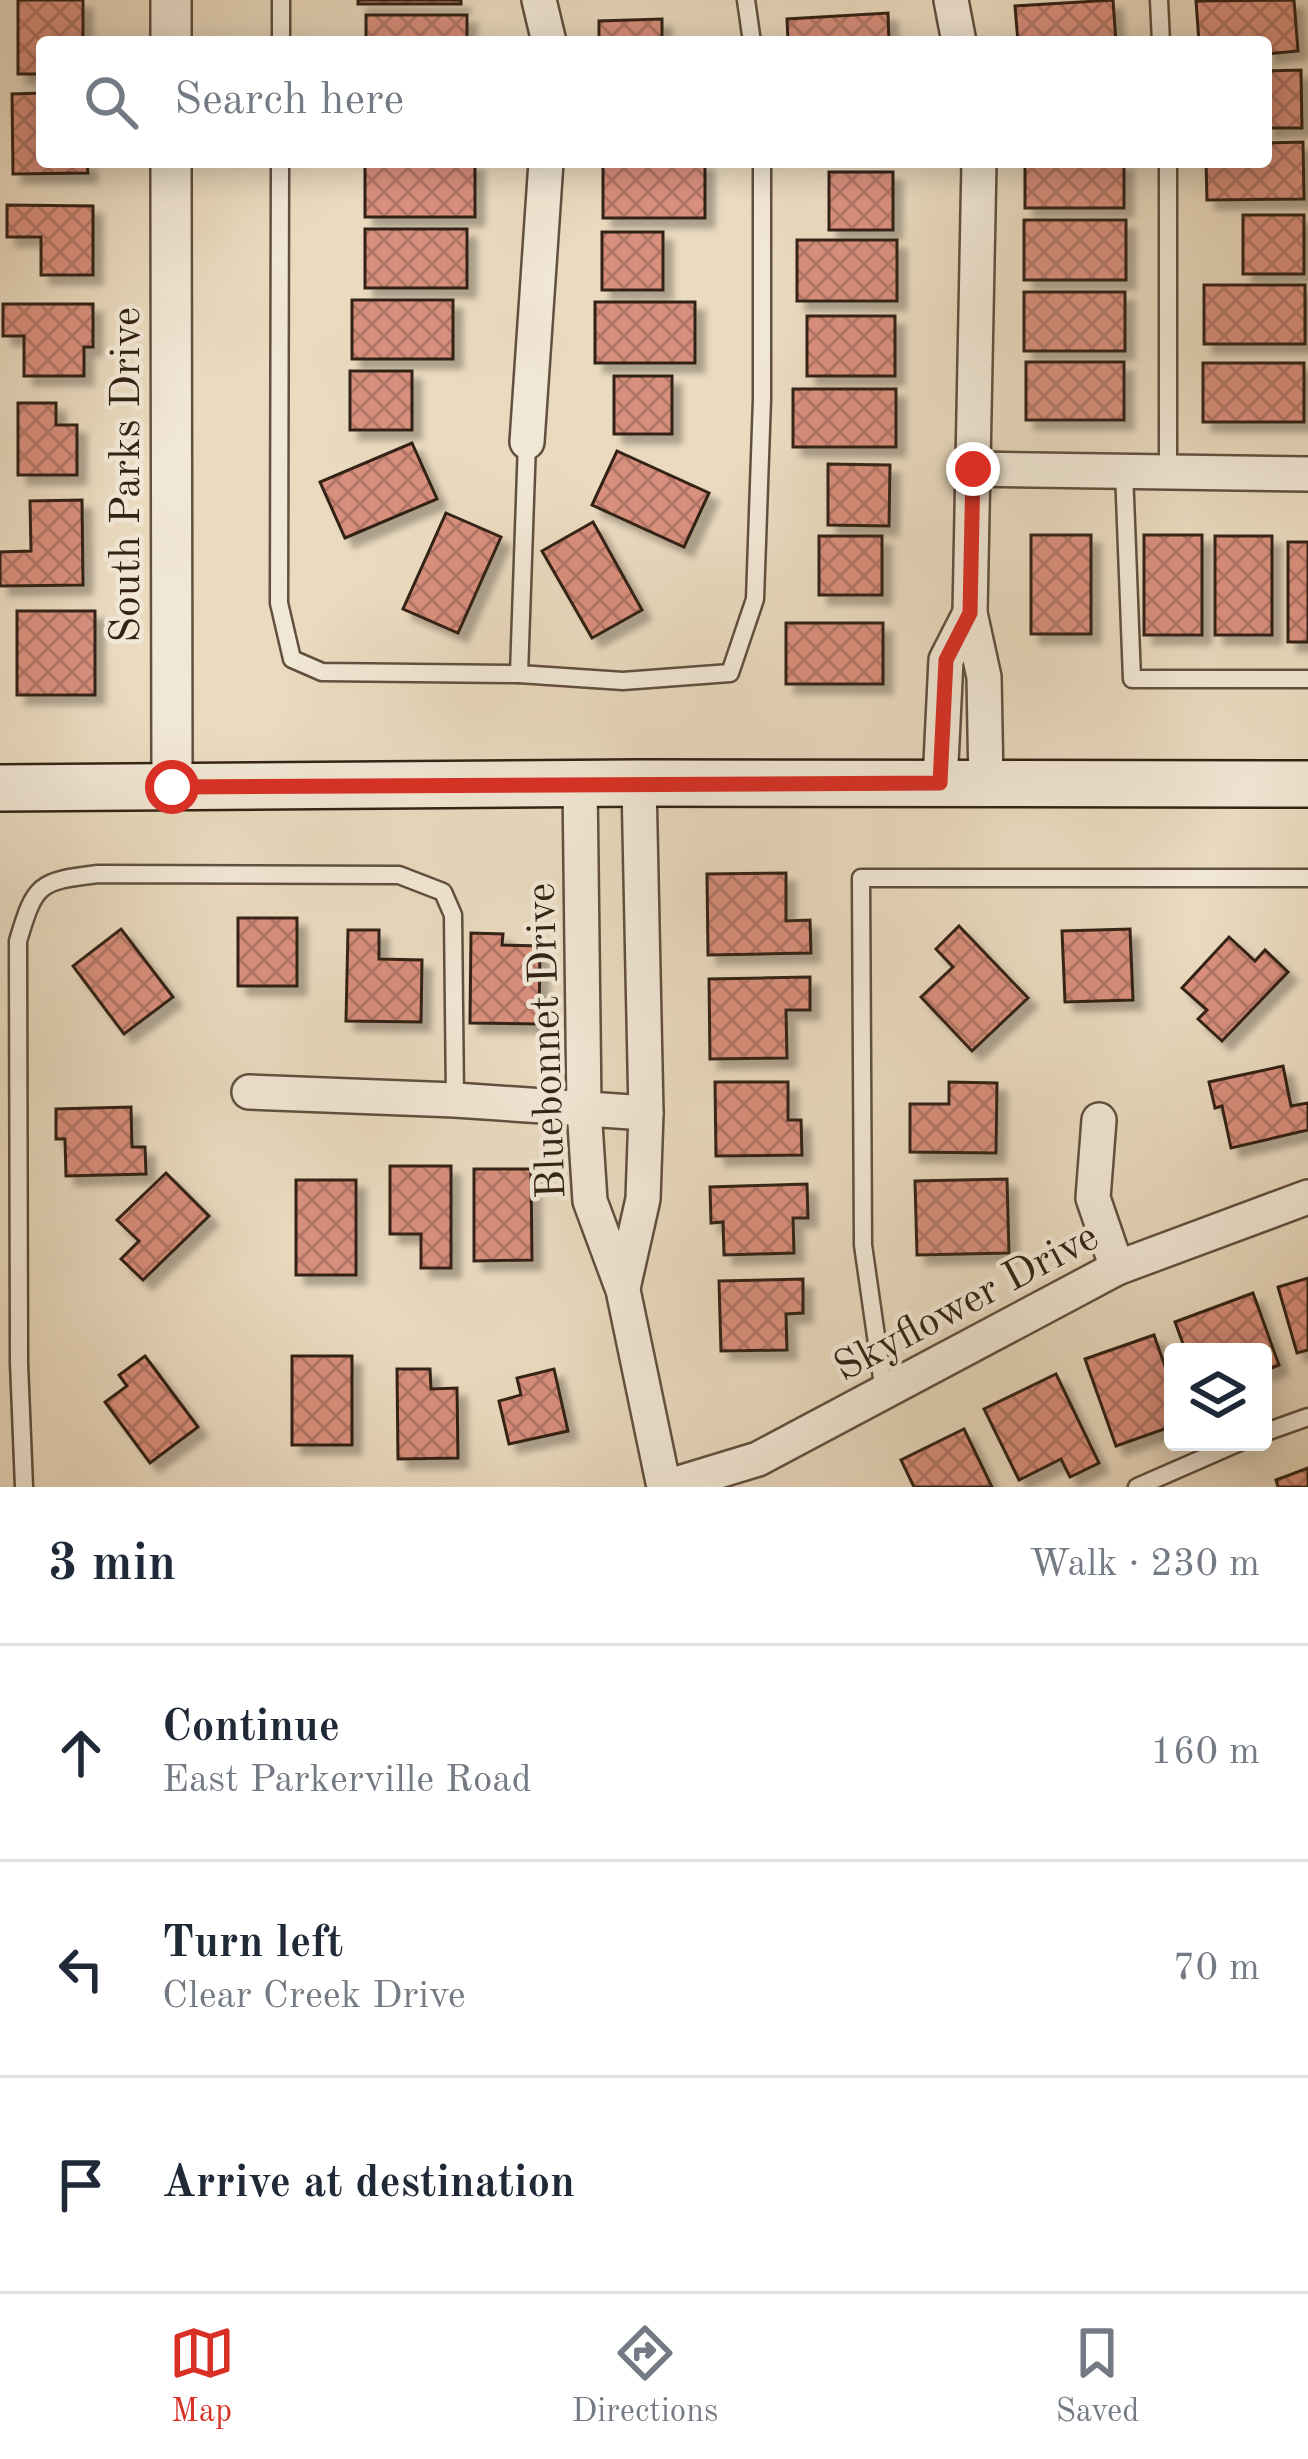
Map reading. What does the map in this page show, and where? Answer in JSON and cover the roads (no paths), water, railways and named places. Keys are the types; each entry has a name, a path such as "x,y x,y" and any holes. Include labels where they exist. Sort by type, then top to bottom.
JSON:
{"main road":[{"path":"0,788 1308,784"}],"street":[{"path":"171,0 171,36"},
{"path":"539,0 548,36"},
{"path":"952,0 958,36"},
{"name":"South Parks Drive","path":"171,168 172,787"},
{"path":"527,442 546,168"},
{"path":"980,168 970,613 984,677 986,783"},
{"path":"973,469 1308,474"},
{"path":"940,783 946,660 970,613"},
{"name":"Bluebonnet Drive","path":"623,1290 643,1199 646,1113 639,783"},
{"name":"Bluebonnet Drive","path":"580,784 584,1108 590,1201 623,1290 665,1487"},
{"path":"249,1092 646,1113"},
{"path":"1099,1120 1094,1198 1117,1268"},
{"name":"Skyflower Drive","path":"665,1487 758,1459 1117,1268 1308,1196"}],"lane":[{"path":"281,0 281,36"},
{"path":"746,0 751,36"},
{"path":"1159,0 1161,36"},
{"path":"280,168 279,603 292,658 322,672 519,674 623,681 730,673 755,598 762,398 762,168"},
{"path":"1168,168 1168,472"},
{"path":"519,674 527,442"},
{"path":"1124,471 1132,679 1308,679"},
{"path":"24,1487 19,1363 18,941 31,898 53,879 98,874 400,875 443,892 452,915 455,1100"},
{"path":"884,1392 863,1245 861,878 1308,878"},
{"path":"1272,1430 1308,1417"},
{"path":"1137,1487 1219,1451"}]}
